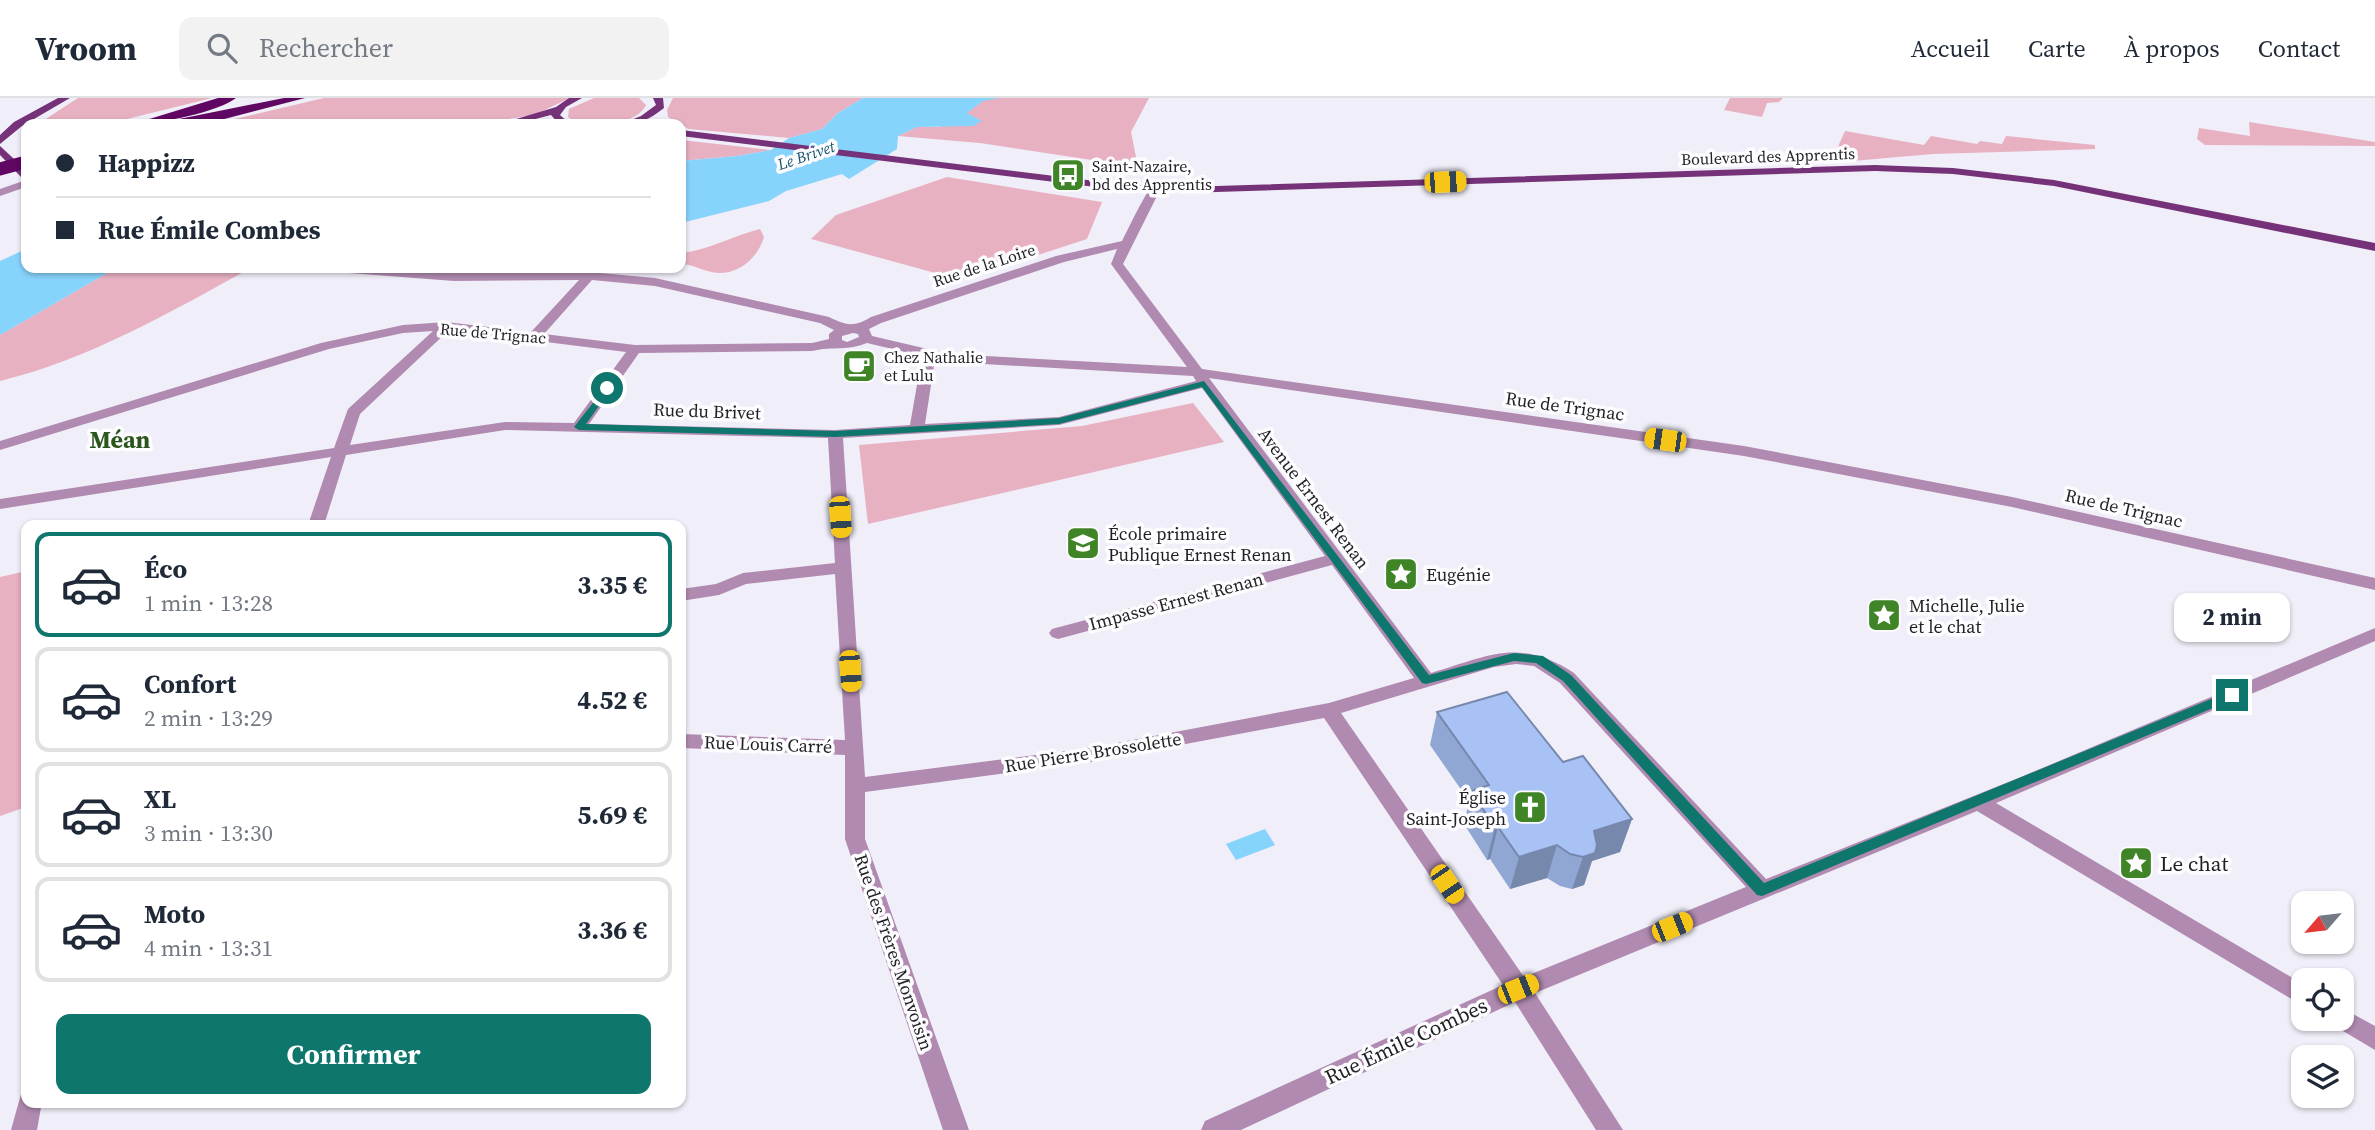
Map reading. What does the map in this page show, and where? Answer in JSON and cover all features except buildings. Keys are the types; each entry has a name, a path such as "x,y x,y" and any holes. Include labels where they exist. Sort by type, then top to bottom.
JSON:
{"highway":[{"path":"180,119 230,98"},
{"path":"181,119 249,98"},
{"path":"184,119 281,98"},
{"path":"209,119 299,98"},
{"path":"0,160 21,154"},
{"path":"0,169 21,163"}],"main road":[{"path":"27,119 65,98"},
{"path":"525,119 557,110 577,98"},
{"path":"657,118 661,106 658,98"},
{"path":"557,110 555,116 559,119"},
{"path":"0,141 21,122"},
{"name":"Boulevard des Apprentis","path":"686,134 1154,188 1210,190 1907,168 2054,183 2375,247"},
{"path":"0,149 21,171"}],"street":[{"path":"0,193 21,185"},
{"path":"1123,244 1146,213 1154,188"},
{"name":"Rue de la Loire","path":"863,334 876,320 1060,259 1123,244"},
{"name":"Avenue Ernest Renan","path":"1123,244 1117,264 1426,680"},
{"path":"402,273 454,277 589,276 655,282 824,320 844,330 863,334"},
{"path":"535,336 589,276"},
{"path":"318,520 353,412 446,326"},
{"name":"Rue de Trignac","path":"0,446 362,336 403,329 446,326 635,349 812,347 835,342 848,346 863,334 929,355 949,358 1200,378 1744,451 2012,502 2375,584"},
{"path":"835,342 834,337 844,330"},
{"path":"579,427 635,349"},
{"path":"917,429 929,355"},
{"name":"Rue du Brivet","path":"0,504 505,426 835,434 1059,421 1200,378"},
{"name":"Rue des Frères Monvoisin","path":"835,434 855,748 855,839 956,1130"},
{"name":"Impasse Ernest Renan","path":"1058,634 1335,559"},
{"path":"686,594 719,589 743,579 843,568"},
{"name":"Rue Émile Combes","path":"1214,1130 1518,989 1979,801 2375,634"},
{"name":"Rue Pierre Brossolette","path":"855,786 1090,755 1329,710 1426,680 1514,657 1538,659 1567,678 1762,890"},
{"path":"1329,710 1610,1130"},
{"name":"Rue Louis Carré","path":"686,741 855,748"},
{"path":"1979,801 1993,813 2291,989"},
{"path":"2354,1026 2375,1039"},
{"path":"24,1130 29,1108"}],"shaded area":[{"path":"78,98 212,98 127,119 46,119"},
{"path":"324,98 570,98 534,115 508,119 234,119"},
{"path":"594,98 639,98 646,105 629,119 572,119 568,117 569,109"},
{"path":"673,98 863,98 838,113 822,129 789,138 689,129 686,127 686,119 672,119 668,117 667,110"},
{"path":"952,98 1149,98 1131,132 1138,167 980,143 898,136 917,127 939,127"},
{"path":"1730,98 1783,98 1779,102 1767,103 1762,117 1724,110"},
{"path":"2249,122 2375,142 2375,146 2205,145 2197,139 2199,128 2250,136"},
{"path":"1845,131 1924,145 1931,136 1977,144 1980,141 2002,144 2006,136 2095,145 2095,149 1933,154 1852,161 1836,151"},
{"path":"686,141 771,150 686,161"},
{"path":"947,177 1102,202 1087,239 961,280 811,239 836,215"},
{"path":"760,229 764,237 758,251 741,267 714,273 686,264 686,252"},
{"path":"107,273 242,273 98,347 33,372 0,381 0,335"},
{"path":"434,273 547,273 457,275"},
{"path":"1193,403 1224,442 868,524 859,445 1082,426"},
{"path":"21,572 21,809 0,816 0,577"}],"water":[{"name":"Le Brivet","path":"863,98 1000,98 983,101 967,113 982,121 973,126 917,127 898,136 897,149 849,179 842,174 786,191 769,201 686,222 686,161 771,150 789,138 822,129 838,113"},
{"path":"21,251 21,273 107,273 0,335 0,261"},
{"path":"1265,829 1275,845 1236,860 1226,844"}],"place":[{"name":"Saint-Nazaire, bd des Apprentis","path":"1068,175"},
{"name":"Chez Nathalie et Lulu","path":"859,366"},
{"name":"École primaire Publique Ernest Renan","path":"1083,543"},
{"name":"Eugénie","path":"1401,574"},
{"name":"Michelle, Julie et le chat","path":"1884,615"},
{"name":"Église Saint-Joseph","path":"1530,807"},
{"name":"Le chat","path":"2136,863"}],"district":[{"name":"Méan","path":"120,439"}],"route":[{"path":"607,388 579,427 835,434 1059,421 1204,383 1426,680 1514,657 1538,659 1567,678 1762,890 2028,782 2232,695"}]}
